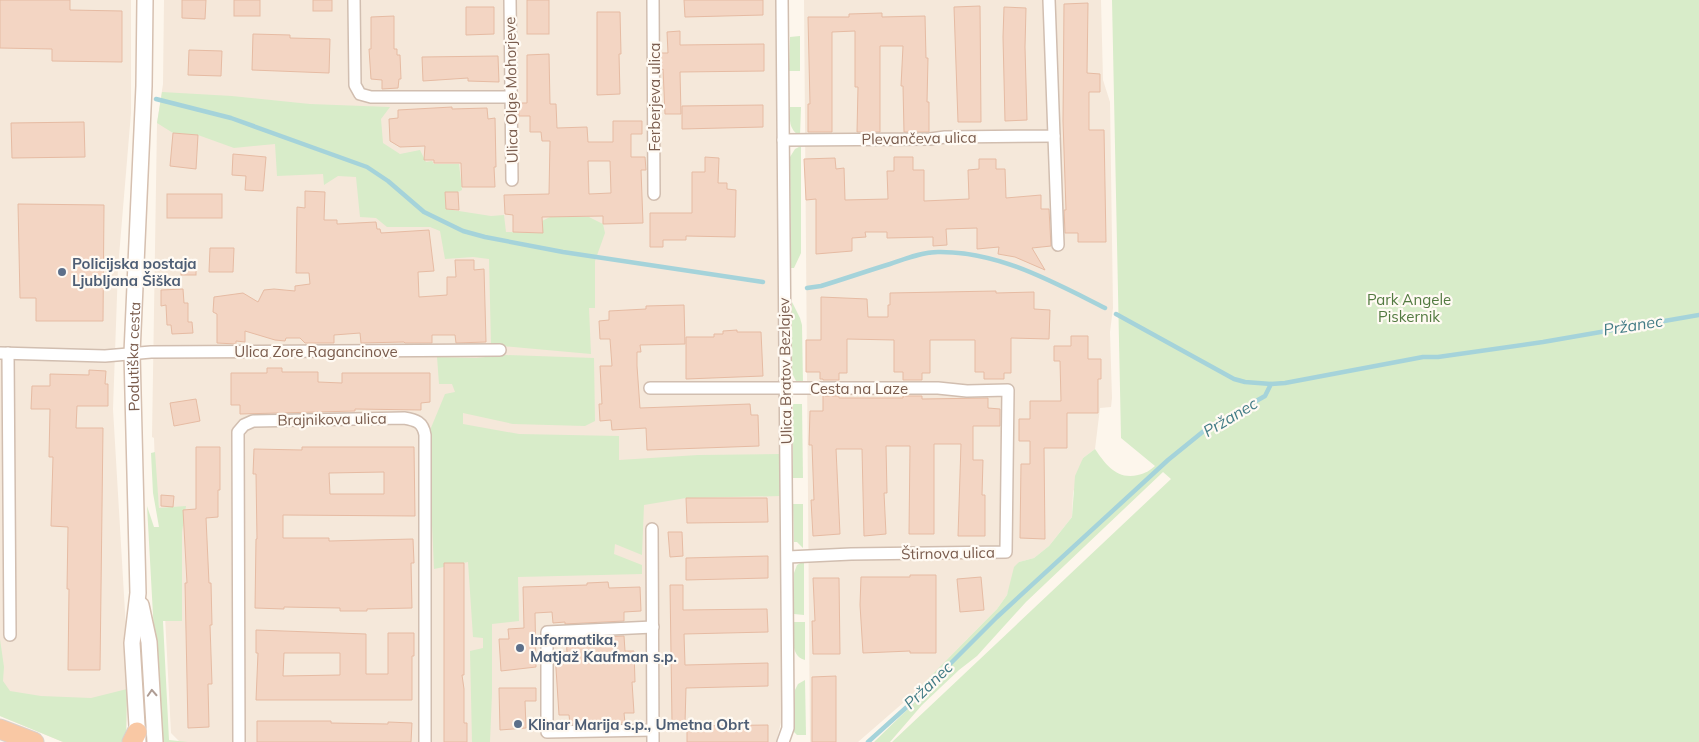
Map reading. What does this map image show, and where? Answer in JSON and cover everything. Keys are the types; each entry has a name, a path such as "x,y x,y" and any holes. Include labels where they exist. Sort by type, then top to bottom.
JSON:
{"highway":[{"path":"0,729 34,742"}],"main road":[{"name":"Podutiška cesta","path":"135,739 132,643 138,593 132,353 144,86 145,0"},
{"name":"Podutiška cesta","path":"138,593 149,642 155,742"}],"street":[{"path":"354,0 355,85 360,94 371,97 511,97"},
{"name":"Ulica Olge Mohorjeve","path":"510,0 512,180"},
{"name":"Ferberjeva ulica","path":"654,0 654,194"},
{"name":"Ulica Bratov Bezlajev","path":"782,0 788,557 788,728 783,742"},
{"path":"1049,0 1058,245"},
{"name":"Plevančeva ulica","path":"783,140 1054,136"},
{"name":"Ulica Zore Ragancinove","path":"4,353 105,356 151,352 500,350"},
{"path":"4,353 10,635"},
{"name":"Cesta na Laze","path":"650,388 938,388 967,391 1008,390"},
{"name":"Štirnova ulica","path":"788,557 851,554 1006,552 1008,390"},
{"name":"Brajnikova ulica","path":"239,742 238,432 244,425 253,421 404,418 421,423 424,427 425,435 425,742"},
{"path":"652,529 653,627 653,736 547,732 547,632 653,627"}],"shaded area":[{"path":"0,0 131,0 131,113 118,268 113,409 128,663 126,740 63,742 0,716"},
{"path":"164,0 776,0 782,719 776,742 180,742 171,733 160,518 154,438 152,437 157,123 163,84"},
{"path":"804,0 1101,0 1103,80 1110,102 1113,308 1110,332 1112,398 1111,407 1100,408 1095,449 1083,458 1073,493 1072,517 1049,546 1034,558 1019,562 1007,595 997,609 911,696 858,742 810,742"}],"green space":[{"name":"Park Angele Piskernik","path":"1112,0 1699,0 1699,742 892,742 1171,479 1163,472 1026,602 977,656 959,670 922,705 890,742 874,742 912,705 911,696 997,609 1007,595 1014,567 1019,562 1034,558 1049,546 1072,517 1075,476 1083,458 1095,449 1103,461 1113,470 1131,476 1147,472 1155,466 1121,438"},
{"path":"800,36 800,71 789,71 790,37"},
{"path":"162,92 232,96 310,104 390,107 381,119 383,143 400,154 420,150 426,162 432,161 434,164 459,164 462,190 446,192 446,209 491,216 504,215 506,232 542,233 542,221 550,217 589,217 603,224 605,233 595,261 595,308 589,308 591,354 491,345 489,259 473,257 445,259 440,231 430,227 387,227 376,218 360,217 356,177 338,176 324,185 323,174 277,176 275,144 234,148 198,135 173,133 157,123"},
{"path":"790,107 801,107 800,136 793,130 790,120"},
{"path":"801,146 801,253 794,268 791,268 790,157 795,149"},
{"path":"792,302 802,325 803,384 796,381 792,373"},
{"path":"506,355 594,358 595,421 585,426 513,424 463,413 463,424 519,434 619,436 619,460 698,455 780,454 780,496 686,498 644,505 642,555 615,544 614,554 642,565 642,574 518,577 519,621 492,624 490,742 472,742 470,651 483,648 483,638 473,637 468,562 434,569 428,435 445,394 455,392 452,384 439,384 437,357 476,358"},
{"path":"793,404 802,404 803,478 793,478"},
{"path":"155,452 159,508 186,506 182,532 182,621 163,621 169,740 188,742 160,742 147,506 154,527 159,527 153,493 151,453"},
{"path":"793,504 803,504 803,548 797,542 794,542"},
{"path":"804,561 804,615 794,614 794,573 797,565"},
{"path":"794,622 805,622 805,660 800,658 794,649"},
{"path":"0,639 4,667 3,681 10,691 41,696 91,698 127,689 126,740 123,742 63,742 0,716"},
{"path":"805,680 806,735 797,735 793,731 795,690 798,684"}],"building":[{"path":"0,0 70,0 70,10 122,11 122,62 52,61 52,49 0,48"},
{"path":"182,0 206,0 205,19 182,18"},
{"path":"234,0 260,0 260,16 234,16"},
{"path":"313,0 332,0 332,11 313,11"},
{"path":"527,0 549,0 549,34 527,34"},
{"path":"684,0 763,0 763,15 685,17"},
{"path":"1088,3 1087,73 1100,74 1100,92 1089,92 1089,130 1104,130 1106,242 1078,242 1078,233 1065,233 1063,121 1064,4"},
{"path":"980,6 981,122 958,122 954,7"},
{"path":"466,7 494,7 494,34 466,35"},
{"path":"1004,7 1026,8 1027,120 1005,121"},
{"path":"597,12 620,12 620,94 597,95"},
{"path":"882,13 882,17 925,16 926,58 928,58 927,102 929,102 929,132 904,132 903,86 901,86 903,46 880,46 880,132 857,132 858,87 855,87 855,31 832,32 832,132 808,132 808,104 810,104 808,17 849,17 849,14"},
{"path":"394,16 394,49 397,49 397,55 400,55 401,79 399,79 398,88 382,89 382,80 371,79 369,49 371,49 371,17"},
{"path":"680,31 680,45 764,44 764,71 680,72 681,114 665,114 661,53 668,53 667,32"},
{"path":"253,34 290,35 290,38 330,39 329,73 252,70"},
{"path":"189,50 222,51 221,76 188,75"},
{"path":"549,54 550,104 556,104 557,128 587,127 588,142 613,142 613,121 642,121 642,134 631,134 631,157 645,157 646,170 641,170 643,223 603,224 603,216 542,217 543,233 513,232 513,215 505,214 504,195 549,194 550,141 542,141 541,132 530,132 530,116 519,116 519,103 527,103 527,55","holes":["588,161 610,161 611,193 589,194"]},
{"path":"498,56 499,82 468,81 468,78 423,81 422,57"},
{"path":"763,105 763,127 682,129 682,106"},
{"path":"452,107 452,109 487,108 488,119 495,118 495,187 462,187 461,163 434,163 434,160 424,160 425,146 400,147 390,141 389,119 398,118 398,110"},
{"path":"84,122 85,157 12,158 11,123"},
{"path":"173,133 198,135 196,169 170,166"},
{"path":"233,154 266,157 263,191 245,190 246,176 232,175"},
{"path":"705,157 719,158 718,183 727,183 727,189 736,190 735,237 686,236 686,240 663,240 663,247 650,247 650,213 692,213 692,172 705,172"},
{"path":"894,157 913,157 913,170 924,170 924,201 969,199 968,170 979,169 979,159 996,159 996,169 1005,169 1006,198 1041,195 1041,209 1049,209 1051,246 1032,248 1045,270 1015,257 998,254 999,247 977,249 977,228 946,229 947,245 933,246 933,237 887,238 887,232 865,232 866,237 852,238 852,251 816,254 816,199 806,200 804,159 835,158 836,169 844,168 845,200 888,199 887,171 894,171"},
{"path":"305,191 325,192 324,220 337,220 337,224 376,222 377,229 380,229 381,233 429,230 434,271 418,272 419,297 447,295 447,277 456,277 455,260 474,260 474,270 484,269 486,342 456,343 455,335 432,335 432,343 361,343 360,333 334,335 334,343 305,343 300,338 286,338 285,341 275,340 245,331 245,342 236,341 236,344 217,343 217,314 213,312 214,297 243,293 258,302 264,290 295,291 295,286 310,284 309,273 296,273 297,207 305,208"},
{"path":"445,192 458,192 459,210 446,209"},
{"path":"167,194 222,194 222,218 167,218"},
{"name":"Policijska postaja Ljubljana Šiška","path":"18,204 104,205 103,321 36,321 36,298 20,298"},
{"path":"210,248 234,248 233,272 209,272"},
{"path":"181,262 196,262 196,275 181,275"},
{"path":"183,289 184,303 188,303 188,322 192,322 193,333 172,334 171,325 167,325 166,305 161,306 161,290"},
{"path":"996,291 996,293 1034,292 1034,309 1050,310 1049,339 1011,338 1011,373 1004,373 1004,379 984,379 984,372 975,372 975,340 930,340 930,373 922,373 922,380 903,380 903,372 894,372 894,340 847,339 847,373 839,373 839,380 823,380 820,379 820,372 806,372 806,340 821,340 821,297 867,299 868,317 888,317 890,293"},
{"path":"684,305 685,344 640,345 641,352 637,352 640,408 750,404 751,415 758,415 759,446 647,450 646,428 612,430 611,420 600,421 599,404 602,404 600,366 612,366 610,339 600,339 599,321 609,320 609,311 646,309 646,306"},
{"path":"737,330 737,332 761,332 763,376 686,379 686,337 714,337 714,334 723,334 723,331"},
{"path":"1071,336 1088,336 1088,359 1101,359 1101,379 1098,379 1098,413 1067,413 1067,448 1044,448 1045,539 1020,538 1021,464 1030,464 1030,441 1019,441 1019,419 1030,419 1030,401 1061,401 1060,361 1054,361 1054,346 1071,346"},
{"path":"267,368 282,368 282,372 318,372 318,382 342,383 342,373 430,373 430,402 421,403 421,410 355,409 355,411 240,414 240,405 231,405 231,373 267,373"},
{"path":"89,370 106,371 105,384 108,384 108,406 77,406 76,428 103,428 100,670 68,670 68,527 51,526 53,457 49,457 50,409 31,409 32,386 50,386 50,374 89,375"},
{"path":"823,396 839,396 839,398 903,398 903,396 922,396 922,399 988,398 988,408 1000,409 1000,426 973,426 973,460 983,460 982,495 985,495 985,536 958,536 961,444 934,444 934,534 909,534 910,446 886,446 887,493 884,493 886,534 864,536 862,449 836,449 840,534 813,536 811,500 814,500 812,445 809,445 810,411 823,411"},
{"path":"196,399 200,421 174,426 170,403"},
{"path":"196,447 220,447 220,490 218,490 218,517 206,518 212,625 210,625 212,684 208,684 209,727 188,728 185,583 187,583 183,510 196,509"},
{"path":"302,447 414,447 415,516 283,515 283,538 329,538 329,541 413,539 414,563 411,563 412,608 340,611 340,608 255,608 257,539 256,474 253,474 254,449 302,450","holes":["384,472 384,494 330,494 329,473"]},
{"path":"161,495 174,496 173,507 161,506"},
{"path":"686,498 767,498 768,522 687,523"},
{"path":"668,532 682,532 683,556 670,557"},
{"path":"768,556 768,578 686,580 686,558"},
{"path":"444,563 464,563 464,675 462,675 464,723 467,723 467,742 444,742"},
{"path":"910,575 936,575 936,653 910,653 910,651 863,653 860,605 861,577 910,577"},
{"path":"981,577 984,610 960,612 957,579"},
{"path":"813,578 839,578 840,654 813,654 812,621 815,621"},
{"path":"608,582 609,588 640,587 641,611 624,612 624,621 565,624 565,622 553,623 552,612 535,613 536,667 501,671 499,639 509,639 508,629 524,628 523,587 587,585 587,583"},
{"path":"670,585 683,585 683,610 767,609 768,632 684,634 685,665 768,663 768,686 686,688 685,723 672,722"},
{"path":"256,630 366,634 366,674 388,674 388,633 414,633 412,700 256,700 258,653 256,653","holes":["284,653 340,653 340,675 283,676"]},
{"path":"624,636 625,651 634,651 635,682 632,682 634,713 624,713 625,723 570,724 569,715 559,715 555,653 567,652 566,639"},
{"path":"836,676 836,742 812,742 812,677"},
{"path":"499,688 536,688 536,701 525,701 526,728 500,730"},
{"path":"257,721 412,723 411,742 257,742"},
{"path":"768,725 768,742 687,742 687,726"}],"waterway":[{"path":"156,99 231,118 367,167 388,181 424,212 463,231 563,252 763,282"},
{"path":"807,288 821,286 920,254 932,252 960,253 1003,262 1065,288 1105,308"},
{"path":"1116,314 1234,379 1271,384"},
{"name":"Pržanec","path":"868,742 909,705 997,617 1168,460 1205,430 1265,396 1271,384 1423,357 1438,357 1543,342 1699,315"}],"place":[{"name":"Policijska postaja Ljubljana Šiška","path":"62,272"},
{"name":"Informatika, Matjaž Kaufman s.p.","path":"520,648"},
{"name":"Klinar Marija s.p., Umetna Obrt","path":"518,724"}]}
